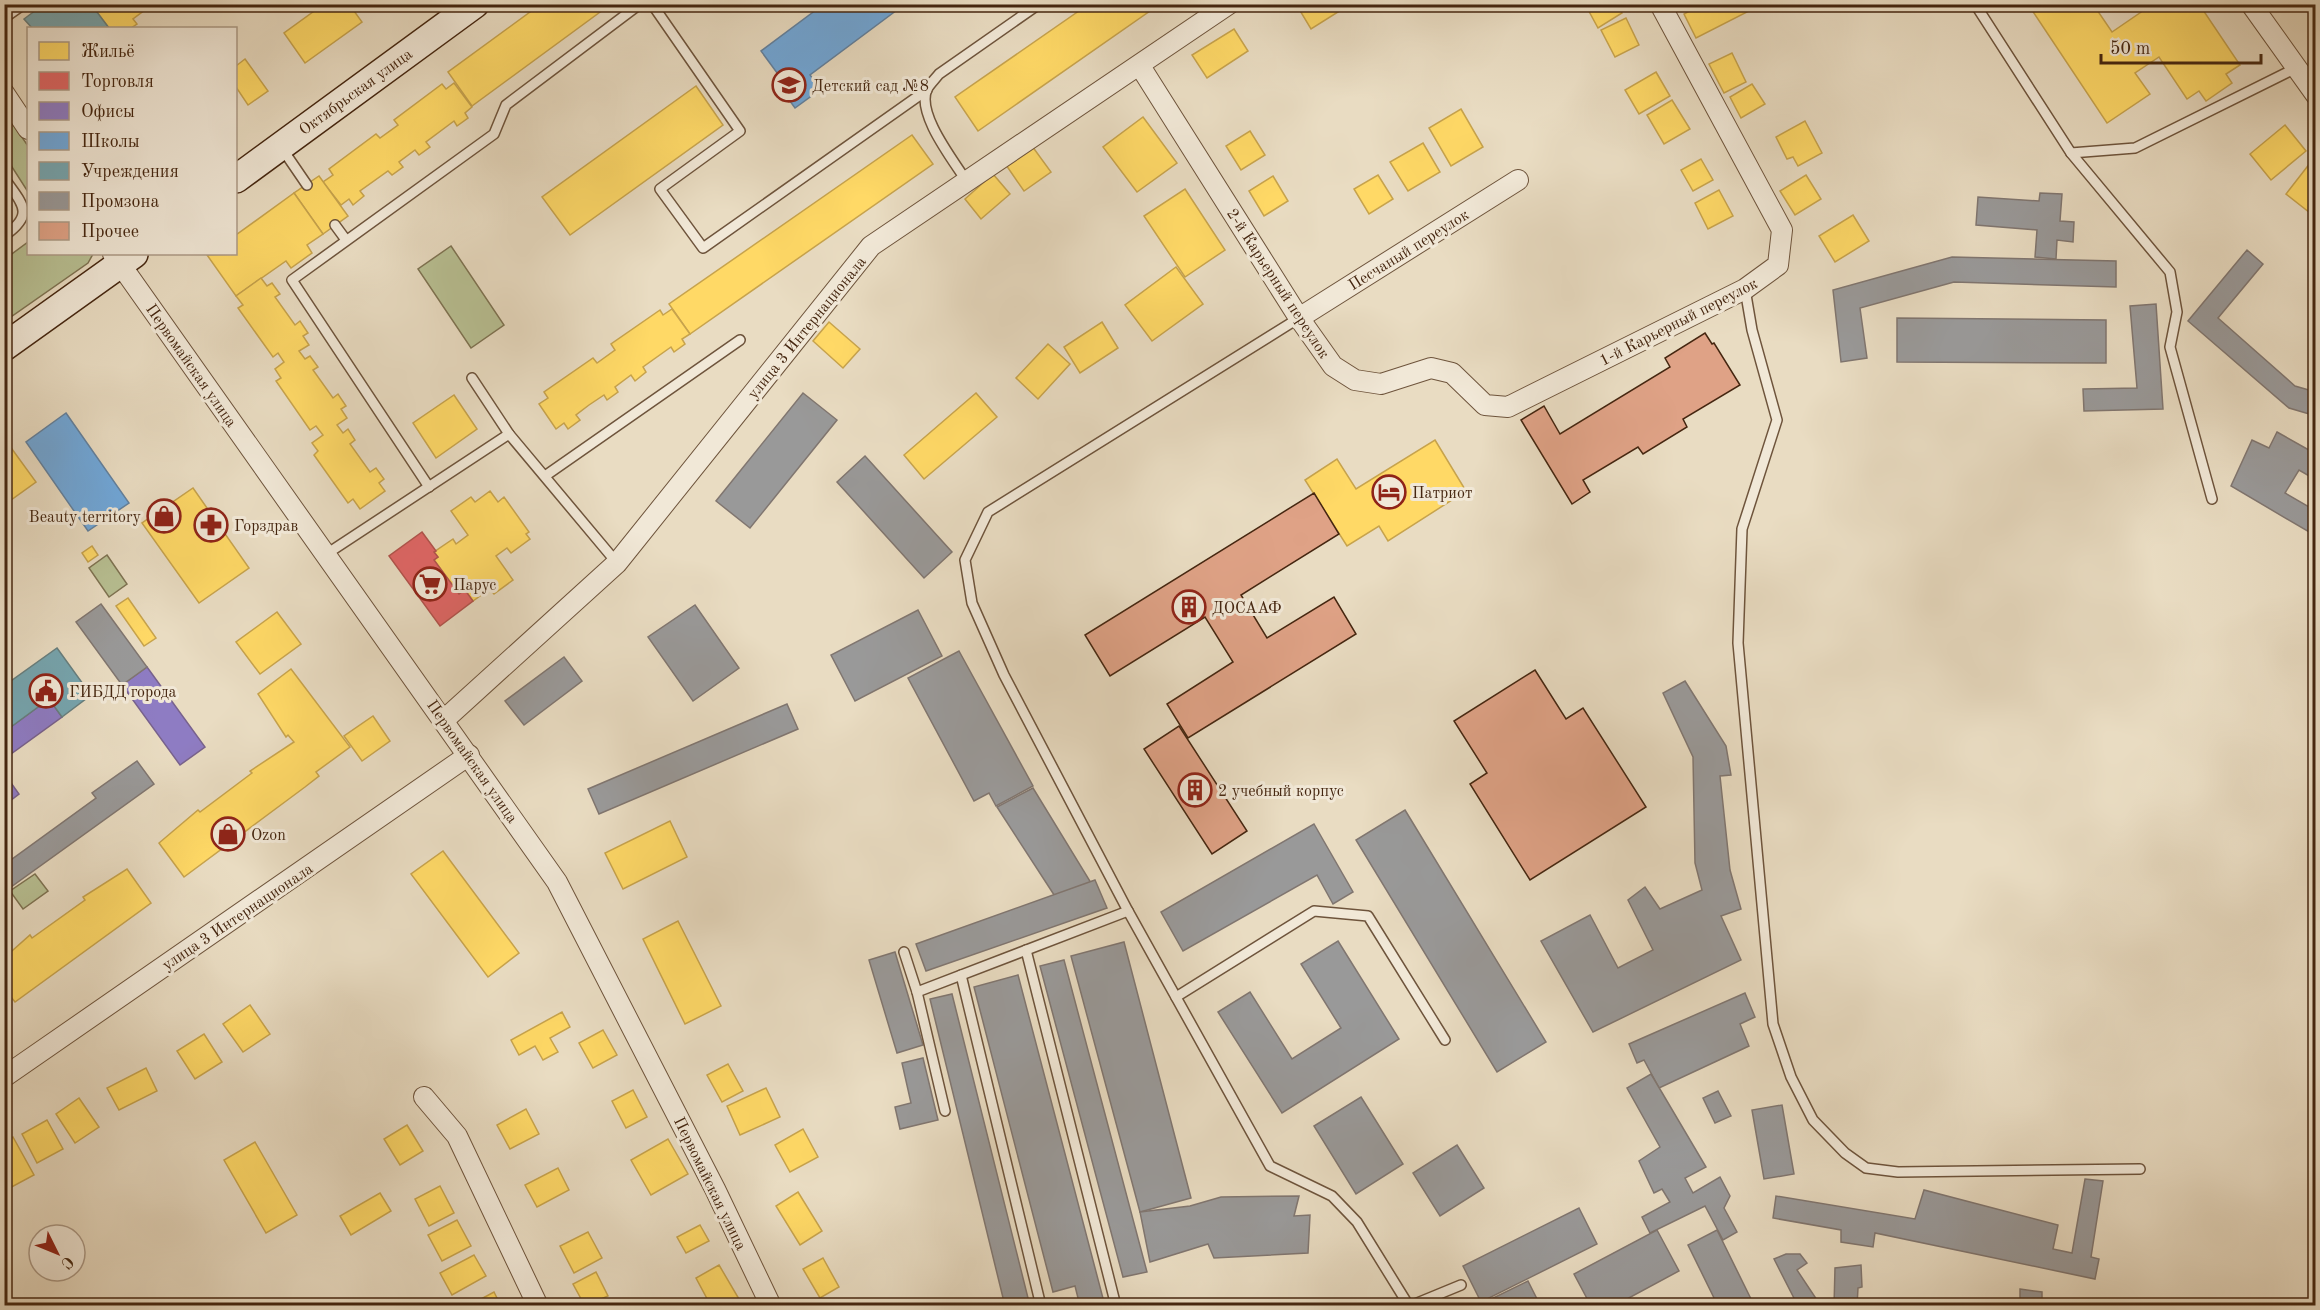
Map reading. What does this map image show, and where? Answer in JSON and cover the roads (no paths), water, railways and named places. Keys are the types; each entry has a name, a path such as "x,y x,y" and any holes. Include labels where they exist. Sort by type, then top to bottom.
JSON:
{"street":[{"name":"Октябрьская улица","path":"237,178 475,4"},
{"name":"улица 3 Интернационала","path":"444,720 617,563 871,246 1229,4"},
{"name":"1-й Карьерный переулок","path":"1508,407 1745,289 1778,265 1782,230 1660,4"},
{"path":"2252,4 2316,95"},
{"name":"2-й Карьерный переулок","path":"1140,66 1299,318 1333,366 1354,380 1381,384 1431,368 1452,373 1485,405 1508,407"},
{"path":"4,93 27,128"},
{"name":"Песчаный переулок","path":"1299,318 1518,180"},
{"path":"4,346 122,257"},
{"name":"Первомайская улица","path":"122,257 325,555 557,882 715,1189 771,1305"},
{"name":"улица 3 Интернационала","path":"4,1077 418,793 469,755"},
{"path":"424,1097 457,1136 538,1305"}],"lane":[{"path":"4,18 24,4"},
{"path":"429,487 292,280 494,134 506,105 640,4"},
{"path":"652,4 740,130 660,189 703,248 927,90 939,74 1039,4"},
{"path":"1975,4 2071,153 2170,272 2177,312 2170,347 2212,499"},
{"path":"2071,153 2135,147 2296,68"},
{"path":"927,90 924,106 930,123 968,182"},
{"path":"280,146 307,185"},
{"path":"4,178 23,206 24,212 20,224 4,236"},
{"path":"335,225 346,240"},
{"path":"1745,289 1752,330 1777,420 1742,530 1738,643 1773,1024 1791,1077 1813,1120 1845,1154 1866,1168 1899,1172 2140,1169"},
{"path":"1299,318 988,512 965,560 972,603 1004,675 1128,912 1270,1166 1332,1196 1357,1222 1409,1305 1461,1285"},
{"path":"545,476 740,340"},
{"path":"472,378 509,434 617,563"},
{"path":"325,555 509,434"},
{"path":"1176,997 1314,911 1368,916 1445,1040"},
{"path":"917,992 1128,912"},
{"path":"1026,950 1116,1305"},
{"path":"904,952 917,992 945,1111"},
{"path":"962,975 1041,1305"}],"place":[{"name":"Детский сад №8","path":"789,85"},
{"name":"Патриот","path":"1389,492"},
{"name":"Beauty territory","path":"164,516"},
{"name":"Горздрав","path":"211,525"},
{"name":"Парус","path":"430,584"},
{"name":"ДОСААФ","path":"1189,607"},
{"name":"ГИБДД города","path":"46,691"},
{"name":"2 учебный корпус","path":"1195,790"},
{"name":"Ozon","path":"228,834"}]}
